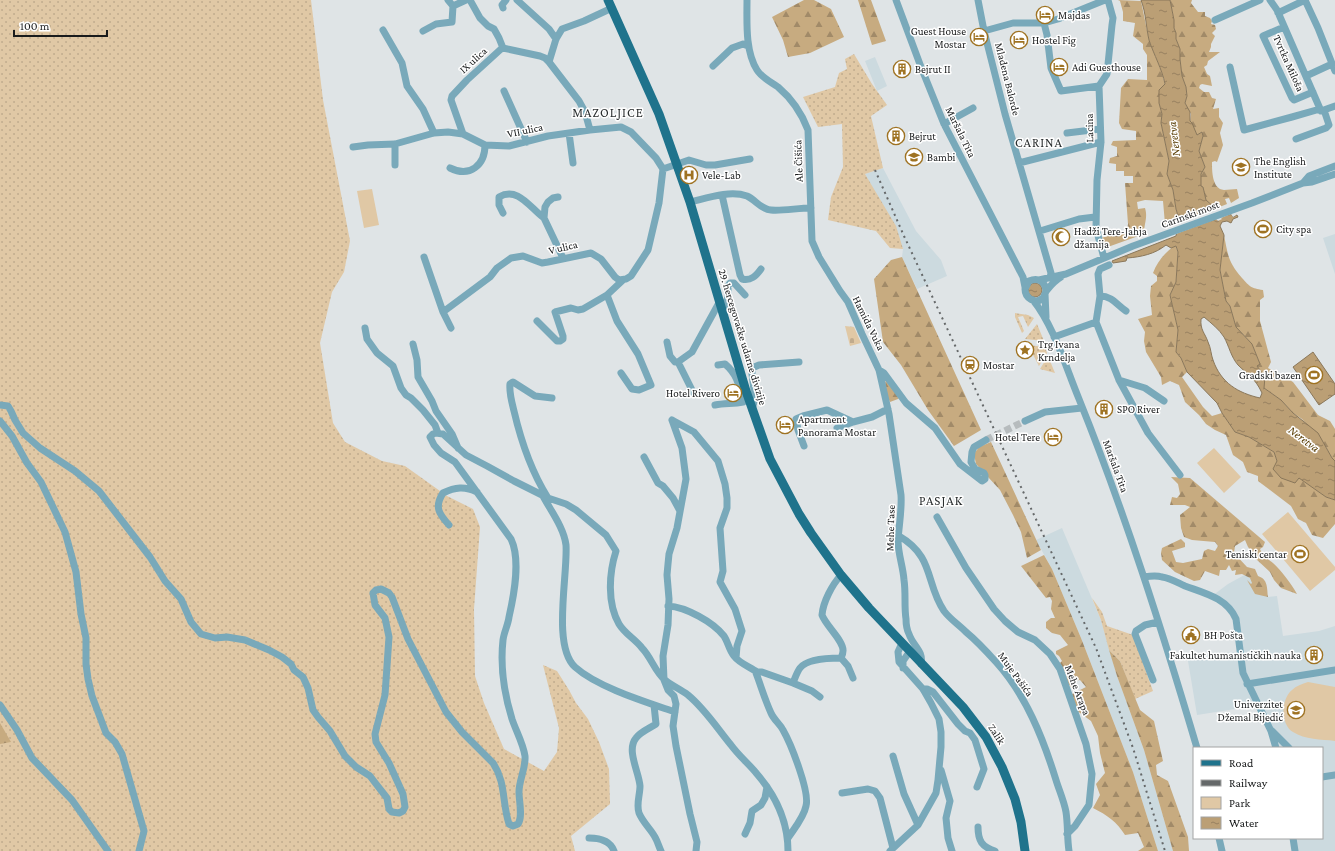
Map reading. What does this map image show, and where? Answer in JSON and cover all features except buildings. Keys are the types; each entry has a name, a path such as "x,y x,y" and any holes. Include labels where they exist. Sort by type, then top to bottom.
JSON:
{"main road":[{"name":"29. hercegovačke udarne divizije","path":"610,4 660,114 690,202 723,311 737,372 764,445 786,490 811,534 841,575 869,608 910,651"},
{"name":"Zalik","path":"910,651 963,707 986,737 993,749 1005,773 1015,799 1021,822 1025,851"}],"street":[{"path":"423,31 436,24 452,22 451,3 466,0"},
{"path":"470,0 480,18 488,26 494,29 503,48"},
{"path":"503,8 502,5 506,0"},
{"path":"517,0 549,29 556,39"},
{"name":"Ale Čišića","path":"746,0 748,46 757,71 784,93 793,104 808,130 811,225"},
{"name":"Maršala Tita","path":"896,0 920,67 944,124 1023,277 1025,287"},
{"name":"Mladena Balorde","path":"978,0 984,31 1005,114 1052,275 1050,278"},
{"path":"984,31 986,29 1013,23 1044,23 1107,0"},
{"name":"Lacina","path":"1104,258 1096,228 1095,217 1101,142 1099,86 1107,74 1113,18 1107,0"},
{"path":"1215,20 1260,0"},
{"name":"Tvrtka Miloša","path":"1270,0 1278,13 1329,125 1326,128 1296,139"},
{"name":"Tvrtka Miloša","path":"1278,13 1305,0 1318,28 1334,68 1306,76"},
{"path":"590,130 585,112 579,101 549,62 556,39 562,29 584,21 610,4"},
{"path":"1044,23 1051,68 1061,91 1099,86"},
{"name":"Tvrtka Miloša","path":"1284,27 1263,36 1292,98 1294,100 1313,92"},
{"path":"383,30 402,63 407,86 423,109 434,133"},
{"path":"713,66 732,48 743,44 748,46"},
{"name":"IX ulica","path":"463,134 451,100 452,96 501,49 503,48 540,56 549,62"},
{"path":"1230,67 1244,130 1335,106"},
{"path":"504,91 527,142"},
{"path":"944,124 973,108"},
{"name":"VII ulica","path":"353,147 395,144 434,133 448,132 463,134 485,145 509,146 548,136 617,127 626,128 631,132 656,158 663,169"},
{"path":"1067,133 1100,129"},
{"path":"570,133 573,163"},
{"path":"1019,163 1101,142"},
{"path":"394,165 395,144"},
{"path":"450,168 461,171 476,167 483,159 485,145"},
{"path":"537,321 557,341 560,341 563,339 563,336 555,312 571,308 578,310 582,309 607,296 623,280 631,276 648,250 659,203 663,169 689,160 715,165 750,159"},
{"path":"1303,183 1309,176 1335,166"},
{"path":"1303,183 1312,182 1335,174"},
{"name":"Carinski most","path":"1066,274 1133,246 1303,183"},
{"path":"503,213 499,205 499,197 506,193 520,197 544,218 563,258"},
{"path":"690,202 722,195 743,195 752,199 763,208 771,210 811,208"},
{"path":"722,195 742,279 747,280 755,276 761,269"},
{"path":"544,218 545,206 553,198 558,197"},
{"path":"1040,231 1079,219 1095,217"},
{"name":"Hamida Vuka","path":"811,225 812,241 815,250 848,302 879,370 888,412"},
{"name":"V ulica","path":"443,312 490,277 497,268 511,258 524,256 542,263 591,253 601,259 615,277 619,280 623,280"},
{"path":"424,257 450,328"},
{"path":"1109,265 1100,269 1098,274 1100,296 1096,322 1119,380 1148,434 1180,475"},
{"name":"Maršala Tita","path":"1018,269 1036,280"},
{"path":"1066,274 1056,280 1040,299 1033,300 1026,296 1025,287 1027,284 1036,280 1066,274"},
{"path":"1036,280 1045,284 1046,293"},
{"path":"723,311 728,297 728,286 730,283 734,283 745,295"},
{"name":"Maršala Tita","path":"1046,293 1047,320"},
{"path":"607,296 617,321 638,354 651,385 639,390 632,390 621,373"},
{"path":"1100,296 1106,296 1112,299 1126,311"},
{"name":"Maršala Tita","path":"1033,300 1047,320 1101,457 1144,577 1197,747"},
{"path":"678,362 692,352 720,301"},
{"path":"1054,337 1096,322"},
{"path":"365,328 368,339 377,354 393,366 401,388 406,395 423,410 435,425 438,433"},
{"path":"667,342 670,356 675,362 678,362 694,394"},
{"path":"413,344 418,377 436,411 452,434 459,450"},
{"path":"752,410 755,398 752,368 759,365 799,362"},
{"path":"715,405 724,403 730,405 743,402 737,372 725,364 718,365"},
{"path":"879,370 884,373 906,403 935,428 960,464 982,481 986,478 984,473 975,468 971,462 974,447 986,440"},
{"path":"1119,380 1145,388 1164,401"},
{"path":"552,398 535,396 513,382 510,384 512,404 519,430 538,483 562,529 566,545 563,637 567,656 574,667 592,679 618,691 675,712"},
{"path":"0,405 8,406 23,433 40,448 75,471 99,491 150,558 165,581 181,599 191,622 201,634 215,638 227,636 245,640 269,650 291,664 294,670 303,677 308,688 313,710 330,731 345,756 356,767 370,776 387,798 389,809 392,812 399,813 403,811 405,807 403,794 389,763 376,742 375,734 385,695 389,637 385,618 375,605 373,593 376,590 381,589 389,593 395,603 408,639 452,722 493,763 498,770 509,824 513,826 518,824 522,817 519,790 525,758 504,690 502,654 503,639 509,618 514,589 516,555 511,539 478,492 455,462 441,453 431,441 430,437 433,434 443,434 466,455 545,497 566,504 576,510 600,530 616,550 610,573 612,607 619,624 625,633 643,648 664,680 668,690 674,696 676,704 673,726 684,786 697,842 696,851"},
{"path":"1024,421 1045,412 1082,408"},
{"path":"804,446 798,430 796,419 827,410 853,422"},
{"path":"836,428 888,412"},
{"name":"Mehe Tase","path":"888,412 901,495 902,508 899,553 904,580 906,625 914,645 922,655 923,658 921,664"},
{"path":"0,420 41,482 65,532 76,572 81,614 86,638 88,679 92,696 106,733 115,742 122,754 144,831 139,851"},
{"path":"664,680 663,656 668,625 669,599 666,574 669,554 677,528 685,488 686,468 682,448 672,420 694,432 702,441 718,461 725,484 727,508 720,528 723,570 720,582 735,609 742,631 737,646 736,658"},
{"path":"644,457 658,483 663,486 673,498 680,510"},
{"path":"449,525 440,514 438,500 443,493 460,487 478,492"},
{"name":"Mehe Arapa","path":"937,517 966,568 994,609 1018,632 1035,640 1050,654 1060,669 1086,744 1092,774 1089,805 1067,834"},
{"name":"Muje Pašića","path":"899,536 913,545 920,554 928,568 938,601 945,612 996,662 1026,706 1040,733 1052,765 1066,812 1069,851"},
{"path":"841,575 826,601 822,615 831,630 842,643 844,651 841,658"},
{"path":"1144,577 1163,577 1212,596 1227,606 1234,614 1236,619 1243,673 1271,731 1276,747"},
{"path":"668,606 677,607 710,623 719,630 725,638 734,656 757,672 762,672 793,683 812,691 820,697"},
{"path":"1153,680 1136,631 1145,625 1158,622"},
{"path":"842,793 868,789 875,791 880,798 892,849 918,825 936,793 941,732 939,719 923,689 899,662 899,648 902,644"},
{"path":"903,668 903,661 910,651"},
{"path":"841,658 848,666 853,678"},
{"path":"793,683 801,667 807,663 841,658"},
{"path":"1247,684 1335,670"},
{"path":"757,672 764,697 772,714 782,728 795,757 807,802 804,812 788,838"},
{"path":"664,680 687,694 701,707 732,746 768,787 782,815 788,838 788,851"},
{"path":"923,689 933,692 958,724 965,731 970,733 975,740 984,769 977,787"},
{"path":"0,705 17,730 32,758 72,800 108,851"},
{"path":"654,705 656,724 637,736 634,741 632,754 640,785 638,804 640,816 656,839 661,851"},
{"path":"1271,731 1288,747"},
{"path":"893,756 904,794 918,825"},
{"path":"939,766 950,801 946,818 948,838 952,851"},
{"path":"1323,777 1335,775"},
{"path":"745,834 750,823 752,811 761,805 768,787"},
{"path":"978,827 979,839 983,845 995,851"},
{"path":"589,838 602,838 613,847 614,851"},
{"path":"946,851 948,838"},
{"path":"1219,839 1222,851"},
{"path":"1293,839 1295,851"}],"shaded area":[{"path":"875,57 887,86 877,91 865,61"},
{"path":"883,168 916,231 941,260 947,276 917,289 902,257 903,249 865,174"},
{"path":"1335,234 1335,274 1323,238"},
{"path":"1062,528 1101,620 1117,676 1144,750 1173,851 1158,851 1133,772 1081,638 1052,569 1036,540"},
{"name":"Univerzitet Džemal Bijedić","path":"1250,572 1268,597 1277,596 1283,636 1319,631 1335,626 1335,851 1292,851 1290,839 1323,839 1323,747 1274,747 1271,731 1254,706 1197,715 1187,655 1241,652 1236,619 1212,596 1228,584"}],"green space":[{"path":"0,0 311,0 323,100 350,241 344,272 332,292 320,343 333,423 345,442 382,461 405,466 447,496 473,509 480,527 474,609 475,676 484,703 504,749 544,771 557,752 559,728 543,665 557,671 576,703 588,719 599,742 609,769 610,804 571,836 575,851 0,851"},
{"path":"804,0 814,0 831,9 844,37 810,53 788,57 783,40 772,17"},
{"path":"858,0 871,0 886,41 872,45"},
{"path":"1118,0 1141,1 1149,40 1162,73 1165,85 1159,103 1162,114 1161,123 1169,161 1167,174 1173,190 1179,219 1165,224 1163,201 1145,200 1137,202 1138,209 1145,208 1146,212 1144,234 1105,248 1101,238 1127,231 1128,224 1125,183 1133,183 1133,176 1124,176 1124,171 1116,171 1116,164 1109,163 1110,158 1117,156 1117,147 1111,145 1113,141 1136,140 1136,131 1122,129 1119,123 1121,88 1128,79 1147,80 1147,55 1143,49 1143,44 1133,36 1135,23 1123,21 1123,12 1120,1"},
{"path":"1170,0 1192,0 1191,3 1198,12 1205,12 1205,16 1210,18 1212,21 1211,24 1215,25 1216,29 1212,33 1215,36 1209,52 1220,52 1208,61 1207,65 1204,67 1207,74 1210,76 1212,86 1202,84 1199,88 1204,92 1209,92 1212,98 1216,99 1213,109 1219,108 1219,117 1223,123 1220,133 1223,145 1217,162 1212,162 1215,183 1220,189 1237,189 1239,198 1231,203 1229,198 1225,199 1227,204 1217,208 1217,206 1214,207 1206,200 1203,187 1201,186 1201,174 1205,167 1199,151 1203,136 1202,132 1197,135 1190,122 1191,114 1185,103 1187,96 1186,87 1182,76 1180,49 1176,39"},
{"path":"854,54 887,105 871,116 883,168 865,174 896,226 903,249 890,248 876,231 828,220 831,197 843,167 842,124 818,127 803,97 835,87 839,73 847,69 845,59"},
{"path":"372,189 379,225 364,228 357,191"},
{"path":"1224,235 1229,258 1237,272 1251,287 1263,290 1264,297 1260,300 1260,321 1271,362 1268,368 1293,382 1318,415 1330,421 1335,429 1335,461 1326,447 1302,419 1293,413 1281,400 1264,388 1257,365 1260,364 1252,344 1236,327 1230,306 1226,301 1220,270"},
{"path":"1175,245 1178,252 1176,282 1170,295 1178,330 1176,352 1181,358 1187,372 1182,377 1203,407 1212,416 1222,413 1235,432 1249,437 1274,452 1277,461 1326,497 1335,500 1335,524 1323,538 1312,535 1306,523 1298,519 1291,506 1258,481 1258,476 1247,472 1243,462 1233,455 1226,435 1206,424 1185,402 1179,385 1170,381 1162,385 1161,377 1146,352 1144,341 1145,332 1138,319 1152,315 1150,296 1151,286 1157,281 1157,276 1153,273 1162,257"},
{"path":"902,257 981,430 954,446 928,410 901,365 883,342 874,279 891,260"},
{"path":"1015,313 1028,315 1034,318 1028,327 1023,316 1018,317 1024,331 1022,333 1015,317"},
{"path":"1037,324 1044,341 1025,339"},
{"path":"845,326 854,327 861,343 850,346"},
{"path":"1028,345 1045,347 1047,353 1039,366"},
{"path":"1048,356 1055,373 1040,369"},
{"path":"886,379 899,398 890,402 885,385"},
{"path":"991,442 1041,550 1027,558 1021,532 1000,490 976,464 974,454 979,447"},
{"path":"1214,448 1241,477 1224,493 1197,463"},
{"path":"1171,477 1190,478 1265,542 1263,547 1260,549 1262,554 1273,563 1297,594 1281,588 1274,580 1270,572 1256,559 1245,540 1235,546 1234,553 1247,567 1255,569 1258,576 1264,579 1268,597 1255,594 1247,580 1251,584 1250,578 1242,574 1235,575 1236,570 1232,571 1229,565 1226,570 1220,570 1219,576 1205,571 1200,580 1194,581 1175,572 1162,560 1162,548 1181,539 1185,543 1185,547 1172,551 1176,562 1183,563 1202,559 1204,551 1208,549 1215,551 1218,546 1215,542 1192,540 1184,537 1181,528 1180,515 1190,507 1185,505 1170,505 1172,497 1177,498 1180,494 1178,484"},
{"path":"1288,512 1335,567 1335,570 1310,591 1262,534"},
{"path":"1044,555 1052,569 1081,638 1133,772 1158,851 1138,851 1144,847 1138,833 1125,835 1119,826 1111,819 1093,808 1100,795 1096,784 1105,773 1098,736 1091,721 1076,710 1072,694 1086,687 1080,680 1075,681 1072,688 1066,681 1067,675 1060,663 1062,661 1056,654 1056,651 1068,645 1060,635 1052,633 1046,628 1046,622 1051,618 1055,618 1051,609 1052,601 1050,597 1046,598 1021,566"},
{"path":"1092,598 1102,612 1107,626 1133,635 1153,691 1135,699 1120,661 1109,650 1101,620"},
{"path":"1109,650 1120,661 1140,710 1154,721 1163,761 1156,765 1157,775 1168,781 1188,837 1189,851 1173,851 1144,750"},
{"path":"1308,682 1335,687 1335,741 1313,739 1298,735 1289,728 1286,723 1284,718 1284,705 1288,694 1295,687"},
{"path":"0,723 11,742 0,744"}],"water":[{"name":"Neretva","path":"1141,0 1170,0 1176,39 1180,49 1182,76 1186,87 1187,96 1185,103 1190,112 1190,121 1197,135 1202,132 1203,136 1199,151 1205,167 1201,174 1201,186 1203,187 1206,200 1214,207 1213,208 1218,221 1221,217 1231,214 1233,217 1237,215 1238,217 1233,219 1231,223 1227,221 1222,222 1220,226 1224,235 1220,270 1226,301 1230,306 1236,327 1252,344 1260,364 1257,366 1265,377 1264,388 1281,400 1293,413 1318,433 1335,461 1335,500 1326,497 1299,478 1295,483 1281,478 1273,469 1277,461 1274,452 1249,437 1235,432 1217,403 1187,372 1181,358 1176,352 1178,330 1170,295 1176,282 1178,252 1176,246 1171,248 1166,245 1157,251 1148,254 1127,258 1126,261 1113,263 1112,261 1176,236 1179,219 1173,190 1167,174 1169,161 1161,123 1162,114 1159,103 1159,90 1165,84 1149,40","holes":["1204,317 1224,337 1238,365 1257,384 1262,393 1260,398 1244,393 1231,386 1216,368 1209,344 1201,326 1201,319"]},
{"path":"1035,283 1040,285 1042,290 1040,295 1035,297 1030,295 1028,290 1030,285"},
{"name":"Gradski bazen","path":"1313,352 1335,384 1335,394 1319,405 1293,367"}],"pier":[{"path":"1216,207 1215,209 1219,218 1233,212 1236,215 1233,217 1231,214 1221,218 1222,219 1218,221 1216,219 1174,235 1176,223"}],"tunnel":[{"path":"986,440 1025,421"}],"railway":[{"path":"875,170 904,236 1096,648 1133,748 1165,851"}],"place":[{"name":"Majdas","path":"1045,15"},
{"name":"Guest House Mostar","path":"979,37"},
{"name":"Hostel Fig","path":"1019,40"},
{"name":"Adi Guesthouse","path":"1059,67"},
{"name":"Bejrut II","path":"902,69"},
{"name":"Bejrut","path":"896,136"},
{"name":"Bambi","path":"914,157"},
{"name":"The English Institute","path":"1241,167"},
{"name":"Vele-Lab","path":"689,175"},
{"name":"City spa","path":"1263,229"},
{"name":"Hadži Tere-Jahja džamija","path":"1061,237"},
{"name":"Trg Ivana Krndelja","path":"1025,350"},
{"name":"Mostar","path":"970,365"},
{"name":"Gradski bazen","path":"1314,375"},
{"name":"Hotel Rivero","path":"733,393"},
{"name":"SPO River","path":"1104,409"},
{"name":"Apartment Panorama Mostar","path":"785,425"},
{"name":"Hotel Tere","path":"1053,437"},
{"name":"Teniski centar","path":"1300,554"},
{"name":"BH Pošta","path":"1191,635"},
{"name":"Fakultet humanističkih nauka","path":"1314,655"},
{"name":"Univerzitet Džemal Bijedić","path":"1296,710"}],"district":[{"name":"MAZOLJICE","path":"608,112"},
{"name":"CARINA","path":"1039,142"},
{"name":"PASJAK","path":"941,500"}]}
